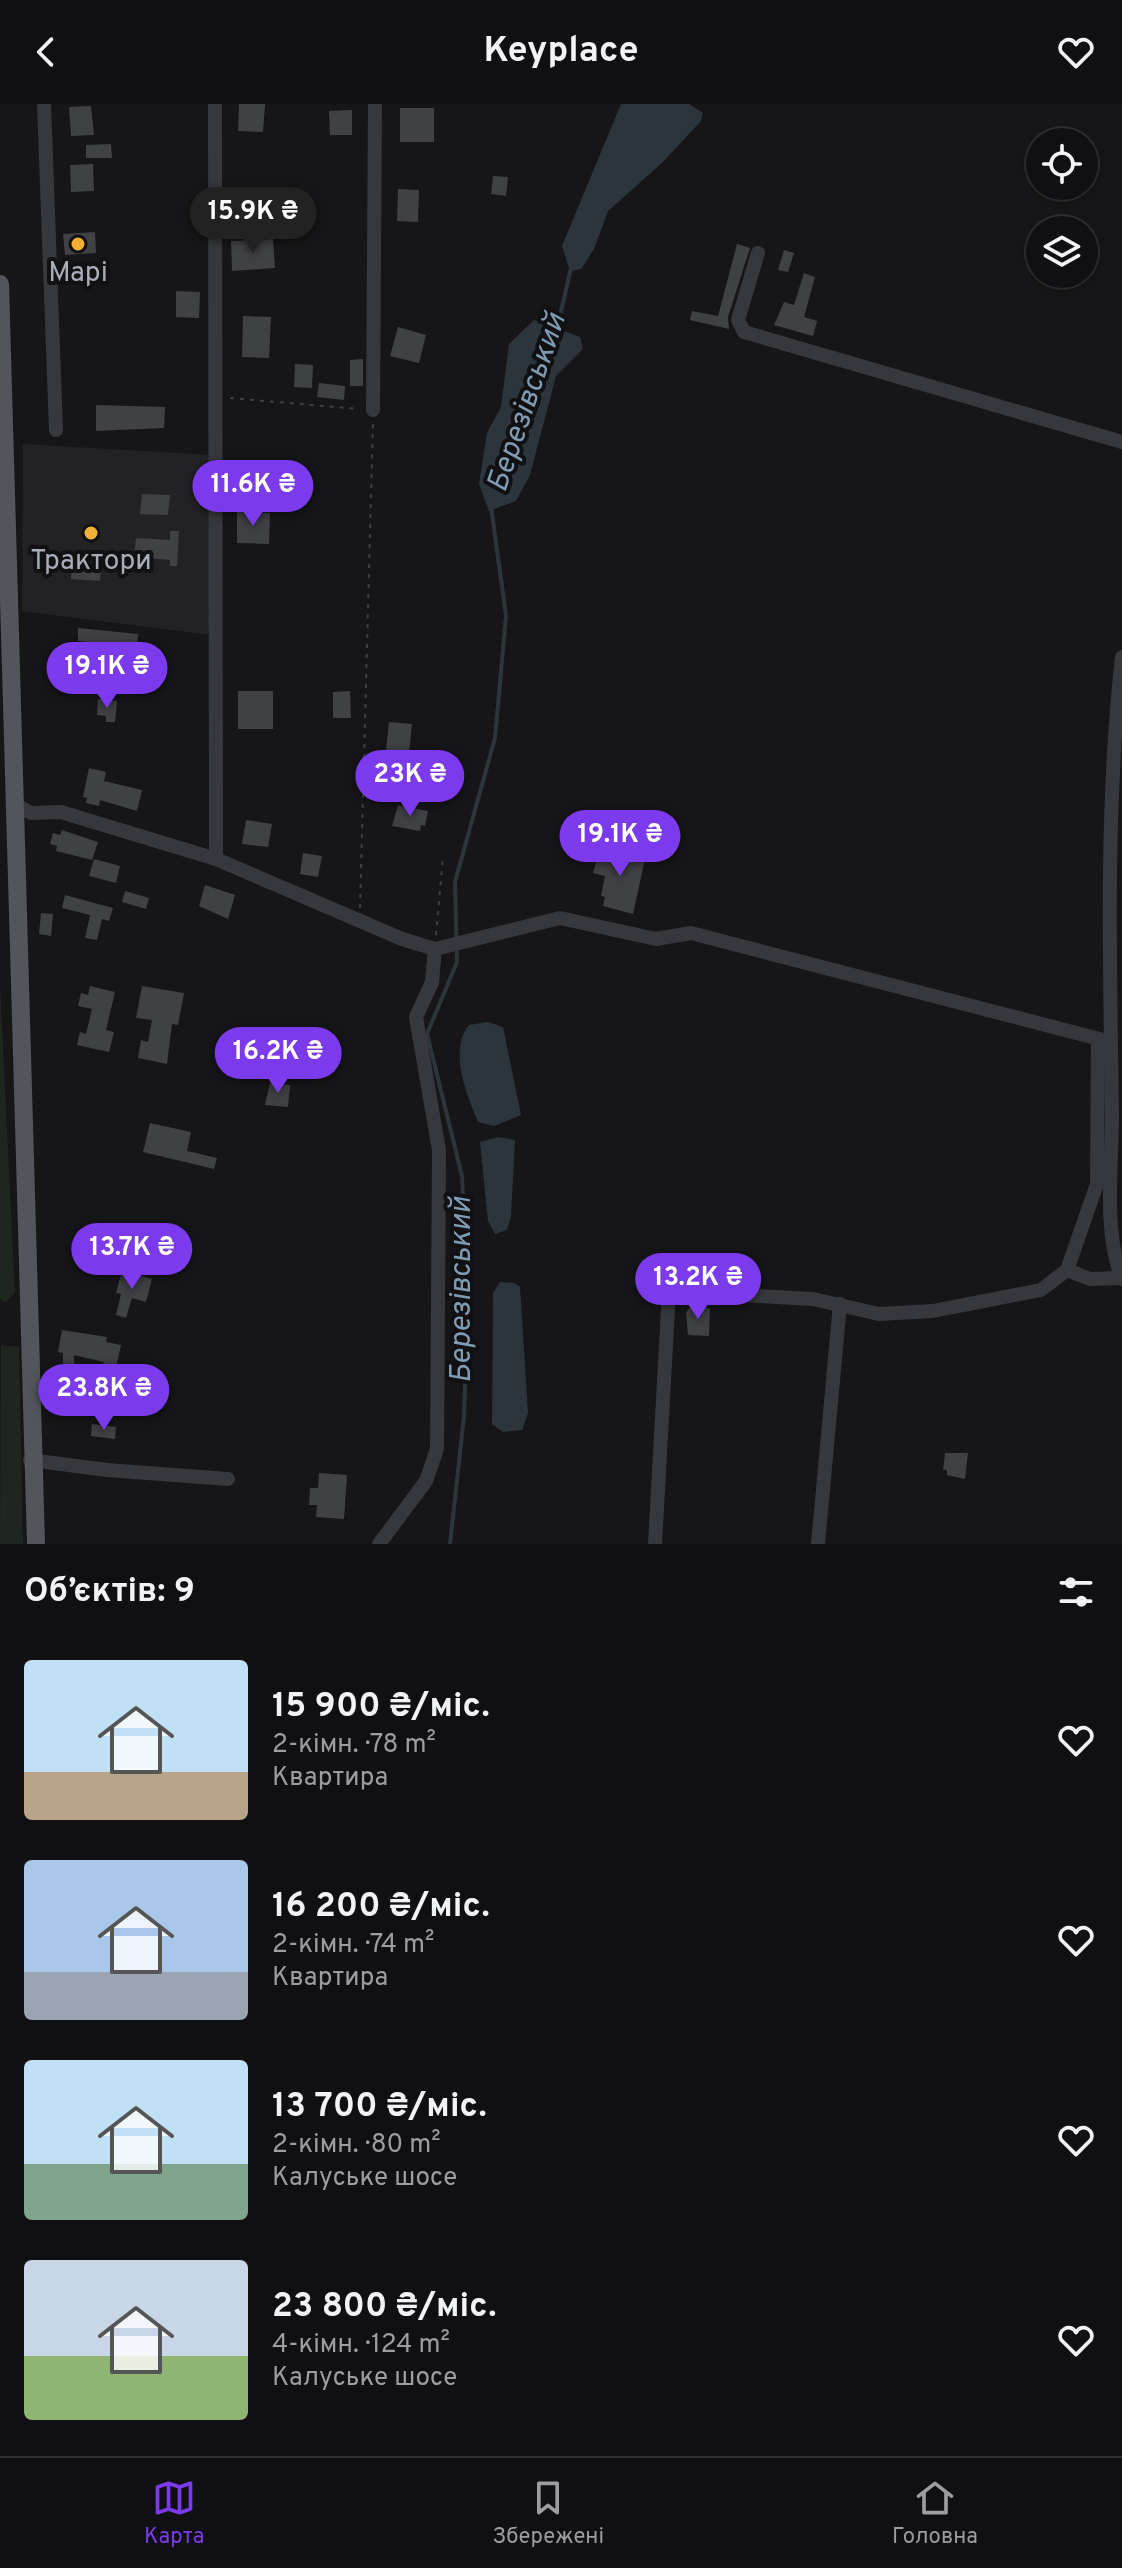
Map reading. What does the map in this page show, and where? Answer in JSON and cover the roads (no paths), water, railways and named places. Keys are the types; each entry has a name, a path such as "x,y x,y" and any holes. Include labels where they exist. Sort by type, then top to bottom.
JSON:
{"main road":[{"path":"0,284 6,715 15,804 36,1544"}],"street":[{"path":"44,104 56,430"},
{"path":"215,104 216,859"},
{"path":"373,410 375,104"},
{"path":"758,253 738,320 744,332 1122,442"},
{"path":"655,1544 669,1291 813,1299 879,1314 933,1311 1041,1290 1067,1270 1097,1184 1117,808 1112,746 1122,657"},
{"path":"15,804 31,813 61,812 216,859 360,921 435,949 560,918 656,939 691,933 1104,1040"},
{"path":"379,1544 426,1481 437,1449 439,1150 416,1035 416,1017 432,982 435,949"},
{"path":"1067,1270 1090,1279 1121,1278 1113,1243 1104,1040"},
{"path":"818,1544 840,1304"},
{"path":"32,1460 228,1479"}],"water":[{"path":"621,104 689,104 703,113 701,121 662,163 608,211 594,249 581,269 570,271 562,246"},
{"path":"534,320 580,337 583,349 556,376 530,475 516,501 489,511 479,484 487,433 501,407 509,344"},
{"path":"488,1022 503,1027 521,1115 494,1126 478,1122 465,1086 460,1060 463,1035 469,1025"},
{"path":"498,1137 515,1140 511,1216 507,1230 495,1234 488,1221 480,1142"},
{"path":"500,1282 514,1283 520,1287 528,1413 522,1430 503,1432 492,1424 493,1293"}],"waterway":[{"name":"Березівський","path":"556,333 571,268"},
{"name":"Березівський","path":"450,1544 464,1416 468,1300 462,1176 427,1034 457,962 455,882 495,738 506,616 491,506"}],"place":[{"name":"Марі","path":"78,244"},
{"name":"Трактори","path":"91,533"}]}
